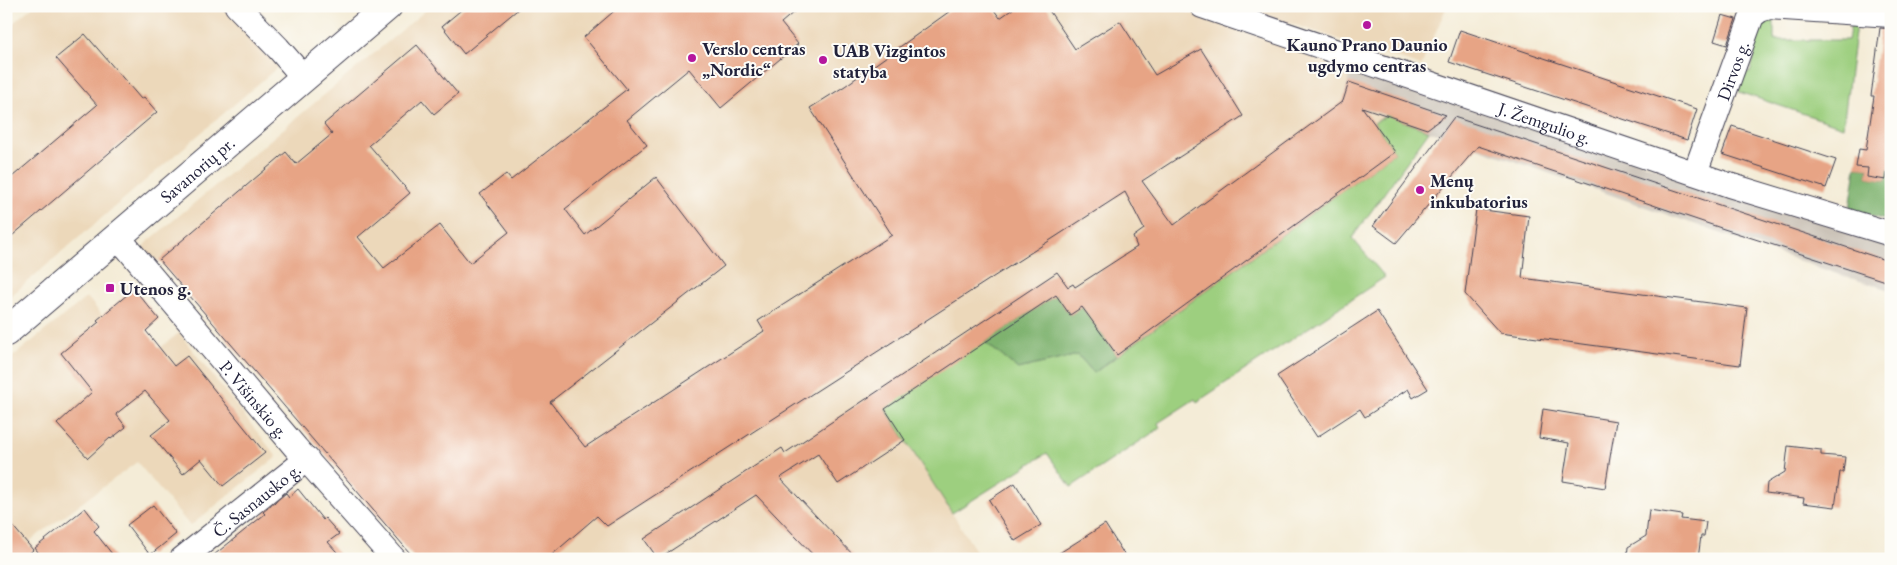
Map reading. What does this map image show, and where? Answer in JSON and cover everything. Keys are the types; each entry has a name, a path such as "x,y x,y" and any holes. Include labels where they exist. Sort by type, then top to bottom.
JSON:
{"main road":[{"name":"Savanorių pr.","path":"6,332 388,6"}],"street":[{"path":"237,6 304,78"},
{"name":"J. Žemgulio g.","path":"1202,6 1695,173 1891,234"},
{"name":"Dirvos g.","path":"1695,173 1752,16 1760,10 1770,8 1891,15"},
{"name":"P. Višinskio g.","path":"118,237 394,559"},
{"name":"Č. Sasnausko g.","path":"182,559 308,459"}],"shaded area":[{"path":"33,6 228,6 279,66 6,300 6,29"},
{"path":"431,6 1169,6 1351,68 1387,115 1429,131 1352,238 1385,277 1197,402 1195,399 1158,423 1160,428 1071,487 1047,453 952,513 981,559 415,559 159,260 154,263 143,249 145,244"},
{"name":"Kauno Prano Daunio ugdymo centras","path":"1238,6 1447,6 1421,66"},
{"path":"1351,68 1891,244 1891,290 1840,275 1343,101"},
{"path":"87,297 141,363 179,333 277,457 190,526 137,462 30,541 43,559 6,559 6,362"}],"green space":[{"path":"1774,17 1774,40 1848,40 1851,23 1856,25 1843,127 1739,92 1744,72 1750,73 1755,54 1749,53 1759,23"},
{"path":"1387,115 1429,131 1352,238 1385,277 1197,402 1195,399 1158,423 1160,428 1071,487 1047,453 952,513 885,408 985,342 1018,369 1078,355 1094,373 1395,152 1374,123"},
{"path":"1856,167 1868,168 1867,177 1886,180 1888,168 1891,169 1891,222 1850,209"},
{"path":"1056,295 1070,315 1082,307 1117,355 1094,373 1078,355 1018,369 985,342"}],"building":[{"path":"466,6 522,6 464,54 442,26"},
{"path":"620,6 801,6 781,23 798,44 721,108 689,69 627,120 647,145 565,209 585,235 656,177 724,266 550,402 585,447 764,331 758,321 892,235 810,108 845,86 957,6 991,6 1000,18 1017,6 1046,6 1075,49 1120,21 1155,75 1201,49 1243,116 1142,181 1174,225 1343,101 1349,82 1446,115 1427,129 1362,107 1395,152 1117,355 1082,307 1070,315 1056,295 885,409 905,440 838,484 818,454 780,478 857,559 817,559 756,495 658,559 644,539 782,448 785,453 1057,272 1068,287 1073,284 1075,287 1137,247 1133,237 1144,229 1125,192 607,526 597,516 547,559 415,559 159,260 286,152 296,164 332,134 324,124 417,45 458,94 434,114 422,100 369,145 410,193 358,237 384,268 440,225 470,263 509,232 480,194 506,174 511,180 627,89 584,37"},
{"path":"1722,15 1736,19 1727,45 1714,41"},
{"path":"1880,28 1891,29 1891,169 1888,168 1886,180 1867,177 1868,168 1856,167 1859,149 1866,150 1874,96 1871,96"},
{"path":"1460,30 1697,109 1687,140 1449,62"},
{"path":"85,34 141,99 144,97 157,112 6,241 6,182 97,105 56,58"},
{"path":"1454,117 1891,262 1891,283 1478,146 1396,243 1373,226"},
{"path":"1732,126 1836,160 1826,188 1722,154"},
{"path":"1476,209 1529,216 1522,278 1747,308 1740,365 1500,333 1465,294"},
{"path":"134,289 159,319 146,331 174,366 187,356 265,453 223,486 201,459 183,474 151,435 170,420 145,391 116,414 126,427 110,438 88,458 57,424 92,392 61,353 99,322 97,320"},
{"path":"1377,311 1428,389 1413,398 1408,389 1365,417 1360,409 1317,437 1277,376"},
{"path":"1543,409 1616,421 1605,488 1563,481 1569,443 1539,438"},
{"path":"1788,446 1821,450 1821,455 1845,457 1843,472 1840,472 1835,507 1803,503 1804,498 1766,493 1767,483 1785,472"},
{"path":"1015,483 1041,525 1015,541 989,500"},
{"path":"298,489 323,520 325,518 339,534 328,542 343,559 209,559 265,514 263,512 286,493 289,497"},
{"path":"153,505 176,534 150,555 127,525"},
{"path":"85,508 99,526 94,531 116,559 43,559 35,548"},
{"path":"1649,510 1682,515 1681,519 1706,522 1704,536 1701,536 1698,559 1627,557 1628,547 1646,536"},
{"path":"6,518 33,550 23,559 6,559"},
{"path":"1105,524 1127,559 1050,559"}],"place":[{"name":"Kauno Prano Daunio ugdymo centras","path":"1367,25"},
{"name":"Verslo centras „Nordic“","path":"692,58"},
{"name":"UAB Vizgintos statyba","path":"823,60"},
{"name":"Menų inkubatorius","path":"1420,190"},
{"name":"Utenos g.","path":"110,288"}]}
